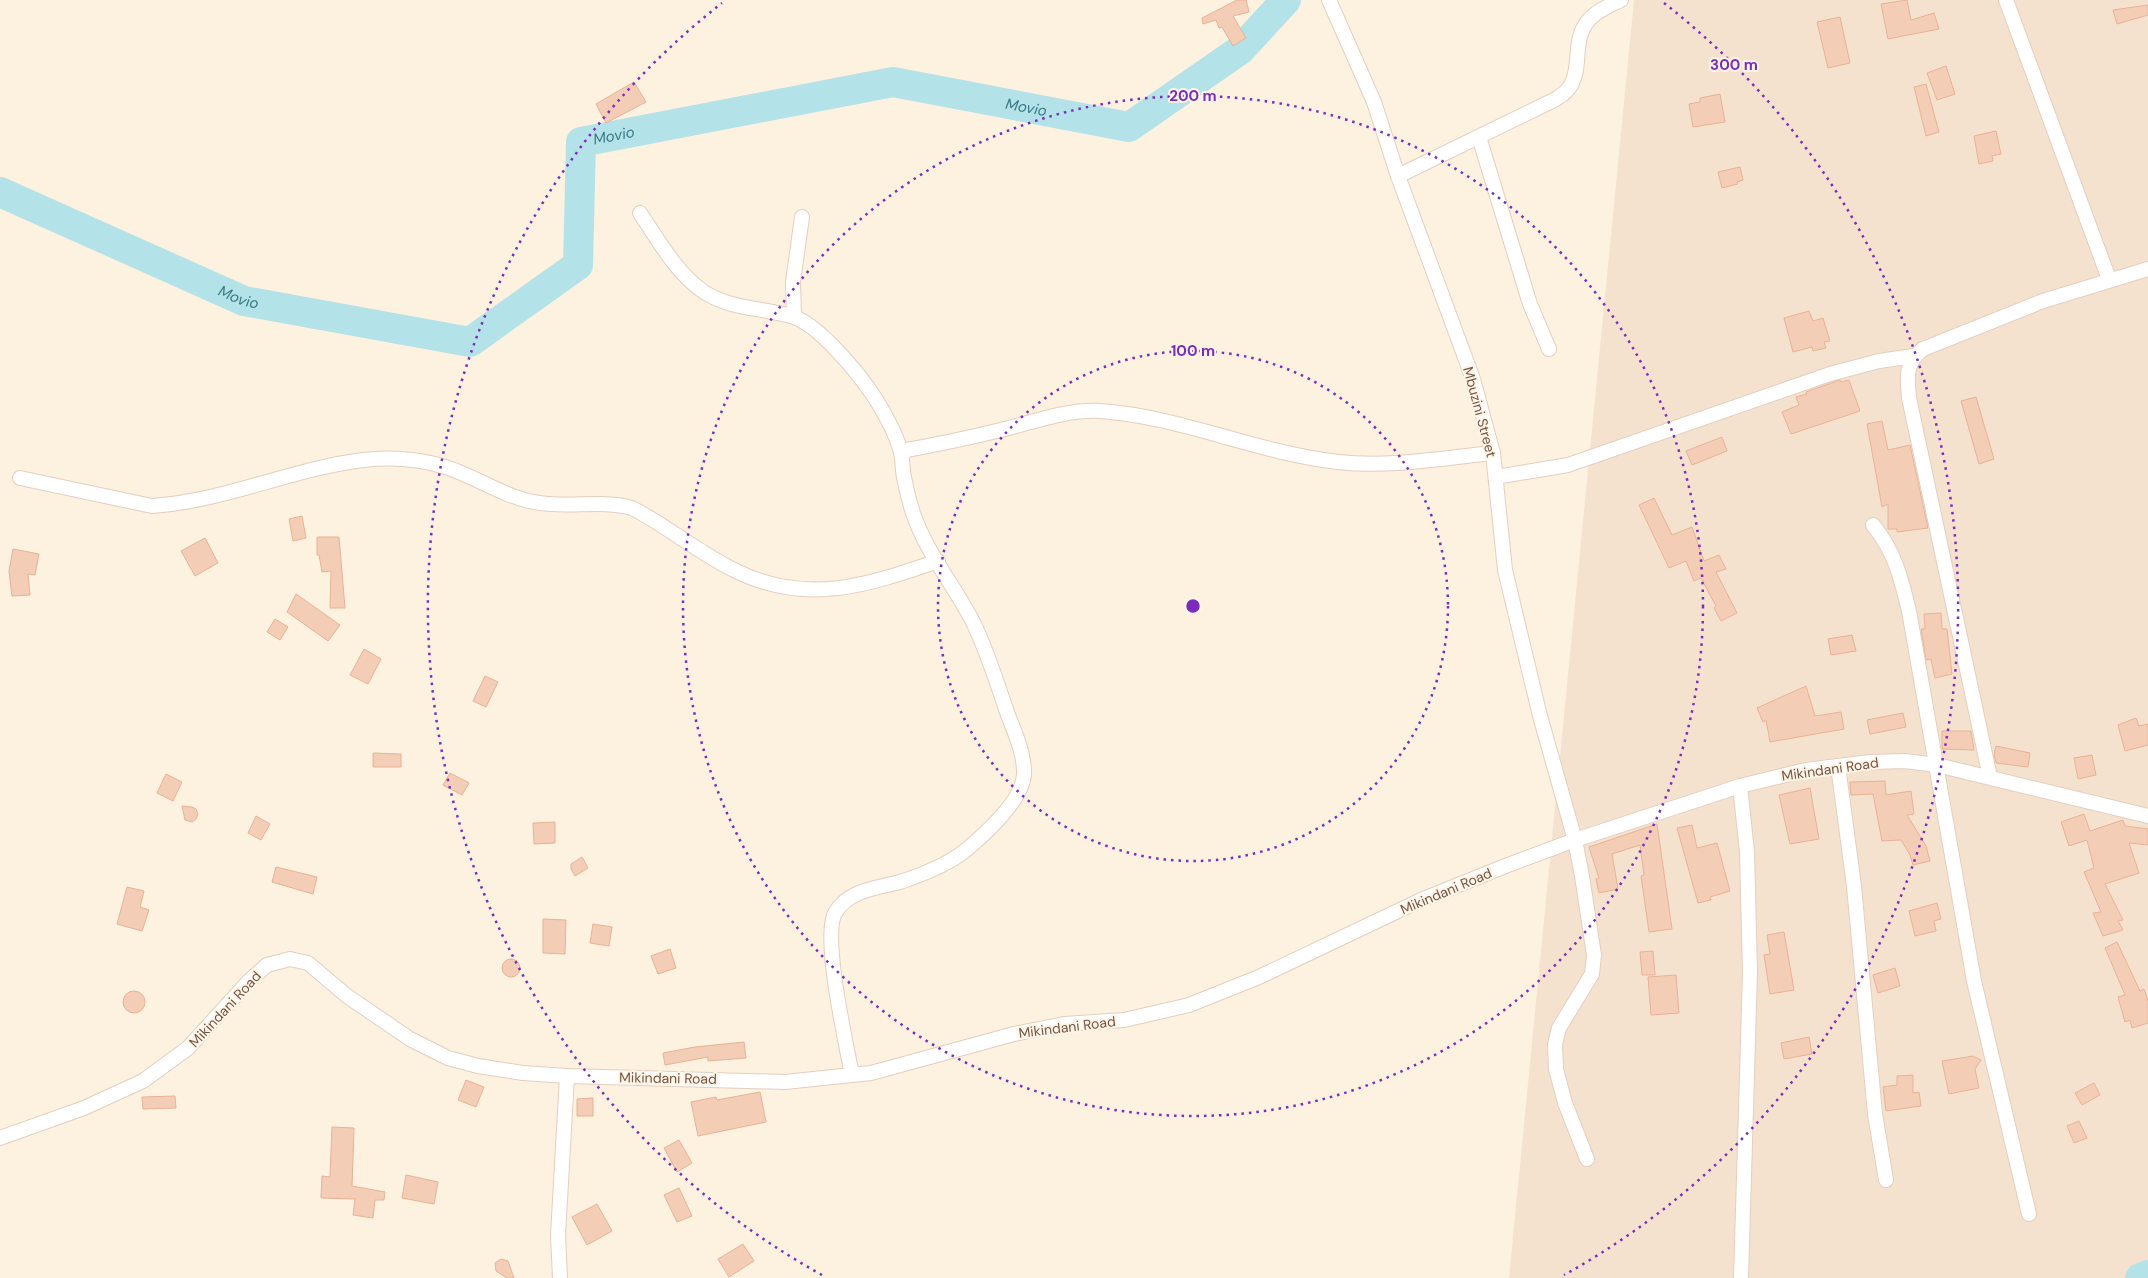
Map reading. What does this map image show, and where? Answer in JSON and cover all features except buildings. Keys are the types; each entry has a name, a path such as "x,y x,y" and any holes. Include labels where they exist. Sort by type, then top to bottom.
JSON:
{"street":[{"name":"Mbuzini Street","path":"1329,0 1374,102 1398,176 1473,379 1493,453 1505,570 1540,716 1575,840 1594,955 1592,974 1559,1028 1556,1052 1556,1069 1565,1103 1587,1159"},
{"path":"1398,176 1556,99 1566,92 1573,79 1579,39 1583,28 1595,15 1621,0"},
{"path":"2006,0 2109,280"},
{"path":"1478,137 1525,288 1549,349"},
{"path":"640,213 670,258 692,283 708,295 736,305 794,316 806,323 853,367 876,400 901,451 904,475 916,522 972,621 1013,727 1022,757 1024,776 1018,793 1000,818 964,852 945,863 903,881 857,894 844,901 834,914 831,928 832,960 852,1075"},
{"path":"794,316 793,282 802,217"},
{"path":"1990,777 1909,398 1908,367 1914,356 1924,349 2043,301 2148,269"},
{"path":"1496,477 1568,465 1830,374 1879,361 1914,356"},
{"path":"901,451 940,444 1057,414 1080,411 1102,412 1180,424 1204,432 1298,455 1337,462 1366,464 1493,453"},
{"path":"20,478 152,506 209,498 323,466 366,460 408,460 443,466 505,493 531,502 552,506 618,504 632,508 735,571 762,581 791,588 836,589 878,581 938,561"},
{"path":"1873,525 1887,541 1902,580 1937,766 1974,981 2029,1214"},
{"name":"Mikindani Road","path":"0,1138 84,1108 143,1081 188,1048 249,981 267,965 290,959 308,963 347,996 410,1040 448,1058 478,1066 523,1073 567,1076 784,1082 871,1073 1014,1034 1064,1024 1124,1020 1189,1005 1259,977 1421,900 1575,840 1740,786 1806,770 1870,762 1905,761 1990,777 2148,816"},
{"path":"1838,766 1854,886 1875,1114 1886,1180"},
{"path":"1740,786 1747,852 1750,972 1741,1278"},
{"path":"560,1278 558,1235 567,1076"}],"shaded area":[{"path":"1634,0 2148,0 2148,1278 1509,1278"}],"waterway":[{"name":"Movio","path":"0,192 244,301 470,342 578,265 581,142 893,82 1129,127 1240,50 1286,0"},
{"path":"2140,1278 2148,1275"}]}
